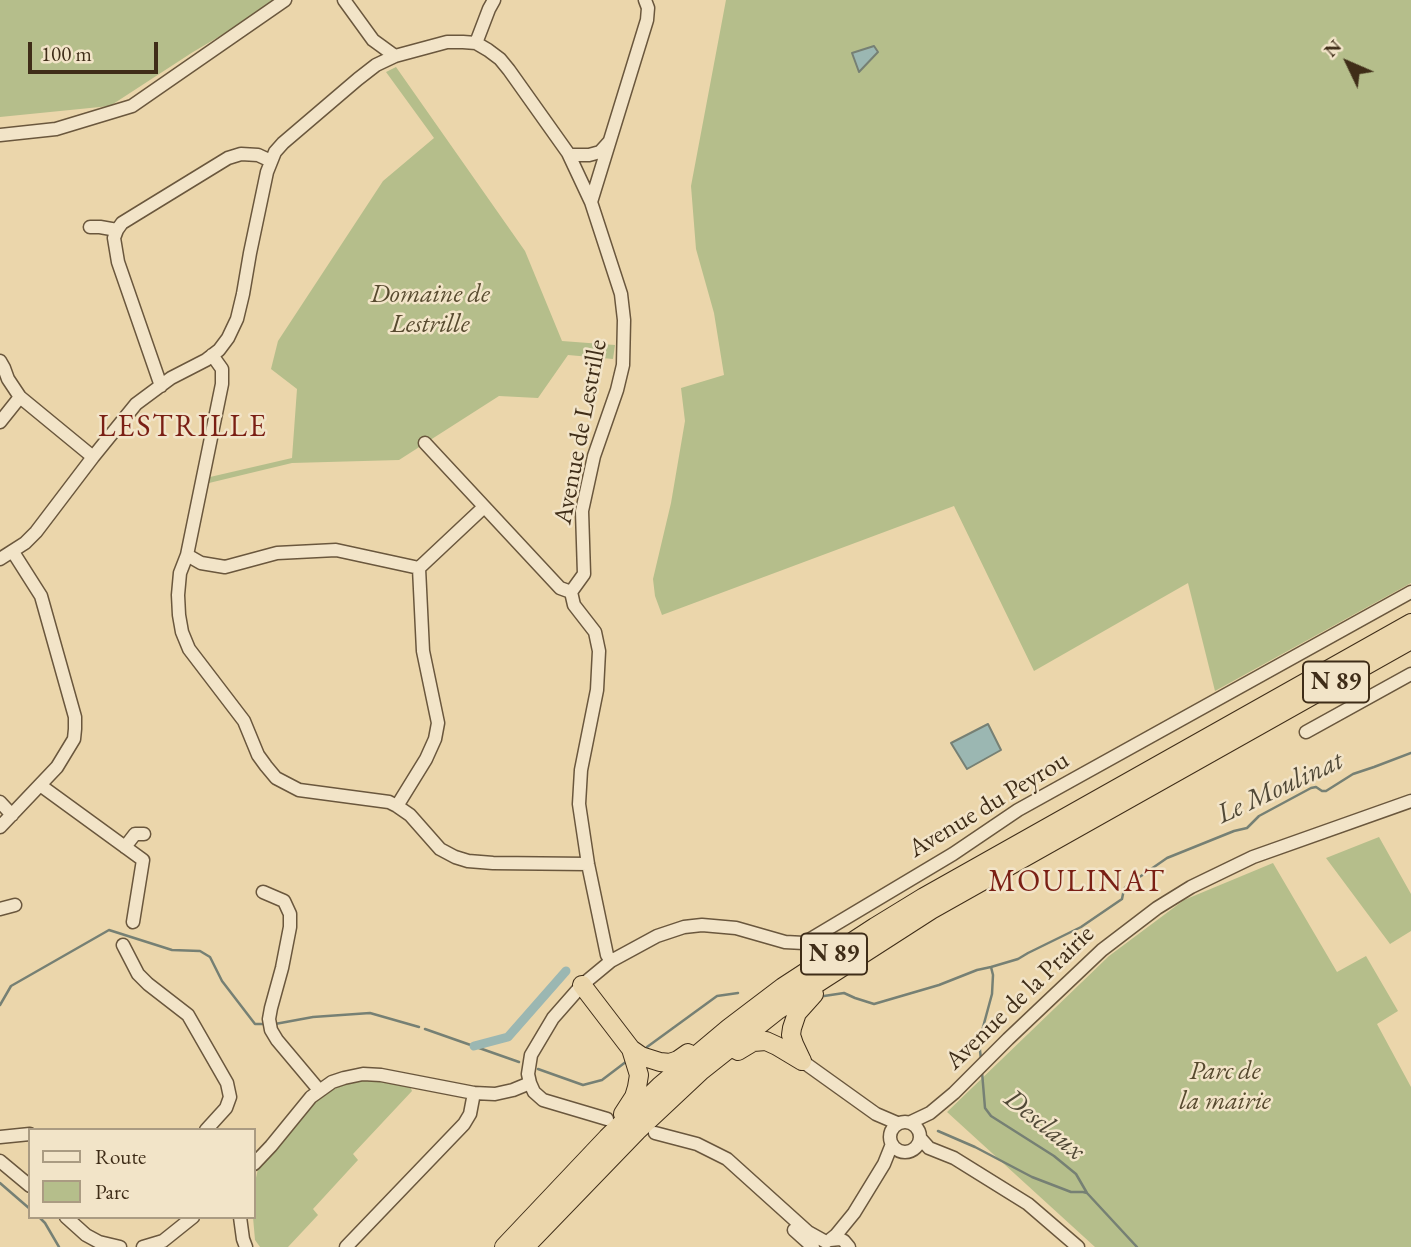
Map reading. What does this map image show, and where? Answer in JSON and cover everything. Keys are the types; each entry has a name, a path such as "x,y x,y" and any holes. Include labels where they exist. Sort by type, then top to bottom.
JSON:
{"highway":[{"name":"N 89","path":"504,1247 660,1086 756,1007 830,956 924,897 1411,623"},
{"name":"N 89","path":"525,1247 636,1131 701,1071 778,1010 963,892 1411,640"},
{"path":"582,985 631,1049 641,1056 670,1063 678,1060 801,969 830,956"},
{"path":"802,1061 791,1035 793,1020 803,1005 851,961"},
{"path":"636,1131 658,1119 728,1058 752,1042 772,1043 802,1061"},
{"path":"607,1138 634,1097 637,1087 639,1075 631,1049"}],"street":[{"path":"0,135 56,129 132,106 285,0"},
{"path":"344,0 373,40 395,56"},
{"path":"0,559 25,543 36,532 136,404 171,378 206,360 228,338 237,319 255,227 275,152 376,65 395,56 447,42 476,43 494,0"},
{"path":"591,202 648,20 645,0"},
{"path":"373,40 376,65"},
{"name":"Avenue de Lestrille","path":"476,43 500,59 570,155 591,202 621,294 624,347 622,365 617,390 594,456 582,511 584,574 571,592"},
{"path":"570,155 600,152 609,142"},
{"path":"160,386 118,262 114,238 117,230 122,223 228,158 241,154 258,155 271,161"},
{"path":"90,227 117,230"},
{"path":"212,355 222,369 222,384 187,555 180,573 178,595 182,632 189,649 244,721 258,755 276,778 299,790 389,802 397,806 410,816 440,849 455,857 493,863 588,864"},
{"path":"0,361 20,397 93,457"},
{"path":"0,422 20,397"},
{"path":"425,443 559,589 571,592 574,605 595,632 598,651 597,690 581,770 579,804 588,864 605,947 611,961"},
{"path":"397,806 426,759 435,739 438,723 423,651 419,568 484,507"},
{"path":"187,555 201,563 225,567 277,553 335,550 419,568"},
{"path":"0,827 57,767 74,739 75,717 41,596 13,552"},
{"name":"Avenue du Peyrou","path":"530,1083 528,1065 539,1040 561,1007 611,961 657,936 684,927 702,925 736,928 785,942 804,943 953,854 1018,810 1411,592"},
{"path":"1306,732 1411,674"},
{"path":"40,785 142,860 133,922"},
{"name":"Avenue de la Prairie","path":"909,1138 930,1113 1102,950 1157,908 1191,887 1253,857 1411,801"},
{"path":"0,802 12,815"},
{"path":"124,847 135,834 145,834"},
{"path":"263,892 284,901 289,914 282,968 271,1008 271,1030 319,1090"},
{"path":"0,909 15,905"},
{"path":"123,945 138,974 148,985 188,1015 227,1083 230,1097 226,1108 208,1128"},
{"path":"802,1061 909,1138 954,1158 1028,1204 1078,1247"},
{"path":"256,1162 319,1090 344,1077 363,1074 406,1079 474,1093 505,1093 530,1083 538,1096 607,1119"},
{"path":"346,1247 464,1124 470,1114 474,1093"},
{"path":"655,1132 708,1149 727,1159 808,1232 826,1243 840,1239 848,1247"},
{"path":"0,1137 28,1134"},
{"path":"826,1243 854,1213 884,1164 909,1138"},
{"path":"0,1160 28,1184"},
{"path":"753,1182 777,1213 813,1247"},
{"path":"848,1247 854,1213"},
{"path":"68,1219 99,1242 120,1247"},
{"path":"143,1247 163,1241 190,1219"},
{"path":"240,1219 246,1247"}],"green space":[{"path":"0,0 281,0 193,52 110,106 0,117"},
{"path":"726,0 1411,0 1411,583 1215,691 1188,583 1034,671 954,506 662,615 655,596 653,579 671,503 685,421 681,388 724,375 714,313 696,249 691,186"},
{"name":"Domaine de Lestrille","path":"396,67 525,251 562,341 615,345 613,359 568,355 538,398 499,396 399,460 292,463 209,483 210,477 292,458 297,389 271,369 278,341 383,181 434,138 386,72"},
{"path":"1379,837 1411,894 1411,931 1390,944 1326,858"},
{"name":"Parc de la mairie","path":"1273,863 1337,972 1366,956 1398,1011 1377,1024 1411,1087 1411,1247 1095,1247 947,1112 1109,956 1184,900"},
{"path":"354,1079 409,1084 412,1091 353,1154 358,1160 313,1209 318,1215 288,1247 260,1247 255,1240 253,1219 256,1219 256,1178 259,1164 323,1095"}],"water":[{"path":"874,46 878,52 859,72 852,53"},
{"path":"988,724 1001,750 967,769 951,743"}],"waterway":[{"name":"Le Moulinat","path":"991,967 1018,959 1081,927 1122,899 1124,889 1128,885 1167,858 1247,828 1259,816 1311,788 1326,791 1353,774 1411,753"},
{"name":"Desclaux","path":"0,1005 11,986 109,930 172,950 200,951 210,957 222,981 255,1024 267,1024"},
{"name":"Desclaux","path":"824,996 844,993 874,1004 991,967 992,994 979,1042 981,1059"},
{"path":"474,1046 508,1037 566,971"},
{"name":"Desclaux","path":"647,1047 717,996 738,993"},
{"name":"Desclaux","path":"275,1024 313,1017 370,1013 419,1027"},
{"name":"Desclaux","path":"425,1029 519,1062"},
{"name":"Desclaux","path":"538,1069 583,1085 602,1080 627,1061"},
{"name":"Desclaux","path":"982,1072 985,1108 991,1116 1054,1156 1076,1174 1087,1193 1137,1247"},
{"name":"Desclaux","path":"938,1131 1032,1177 1071,1192 1087,1193"},
{"path":"0,1183 28,1207"},
{"path":"41,1219 59,1247"}],"district":[{"name":"LESTRILLE","path":"183,428"},
{"name":"MOULINAT","path":"1077,883"}]}
